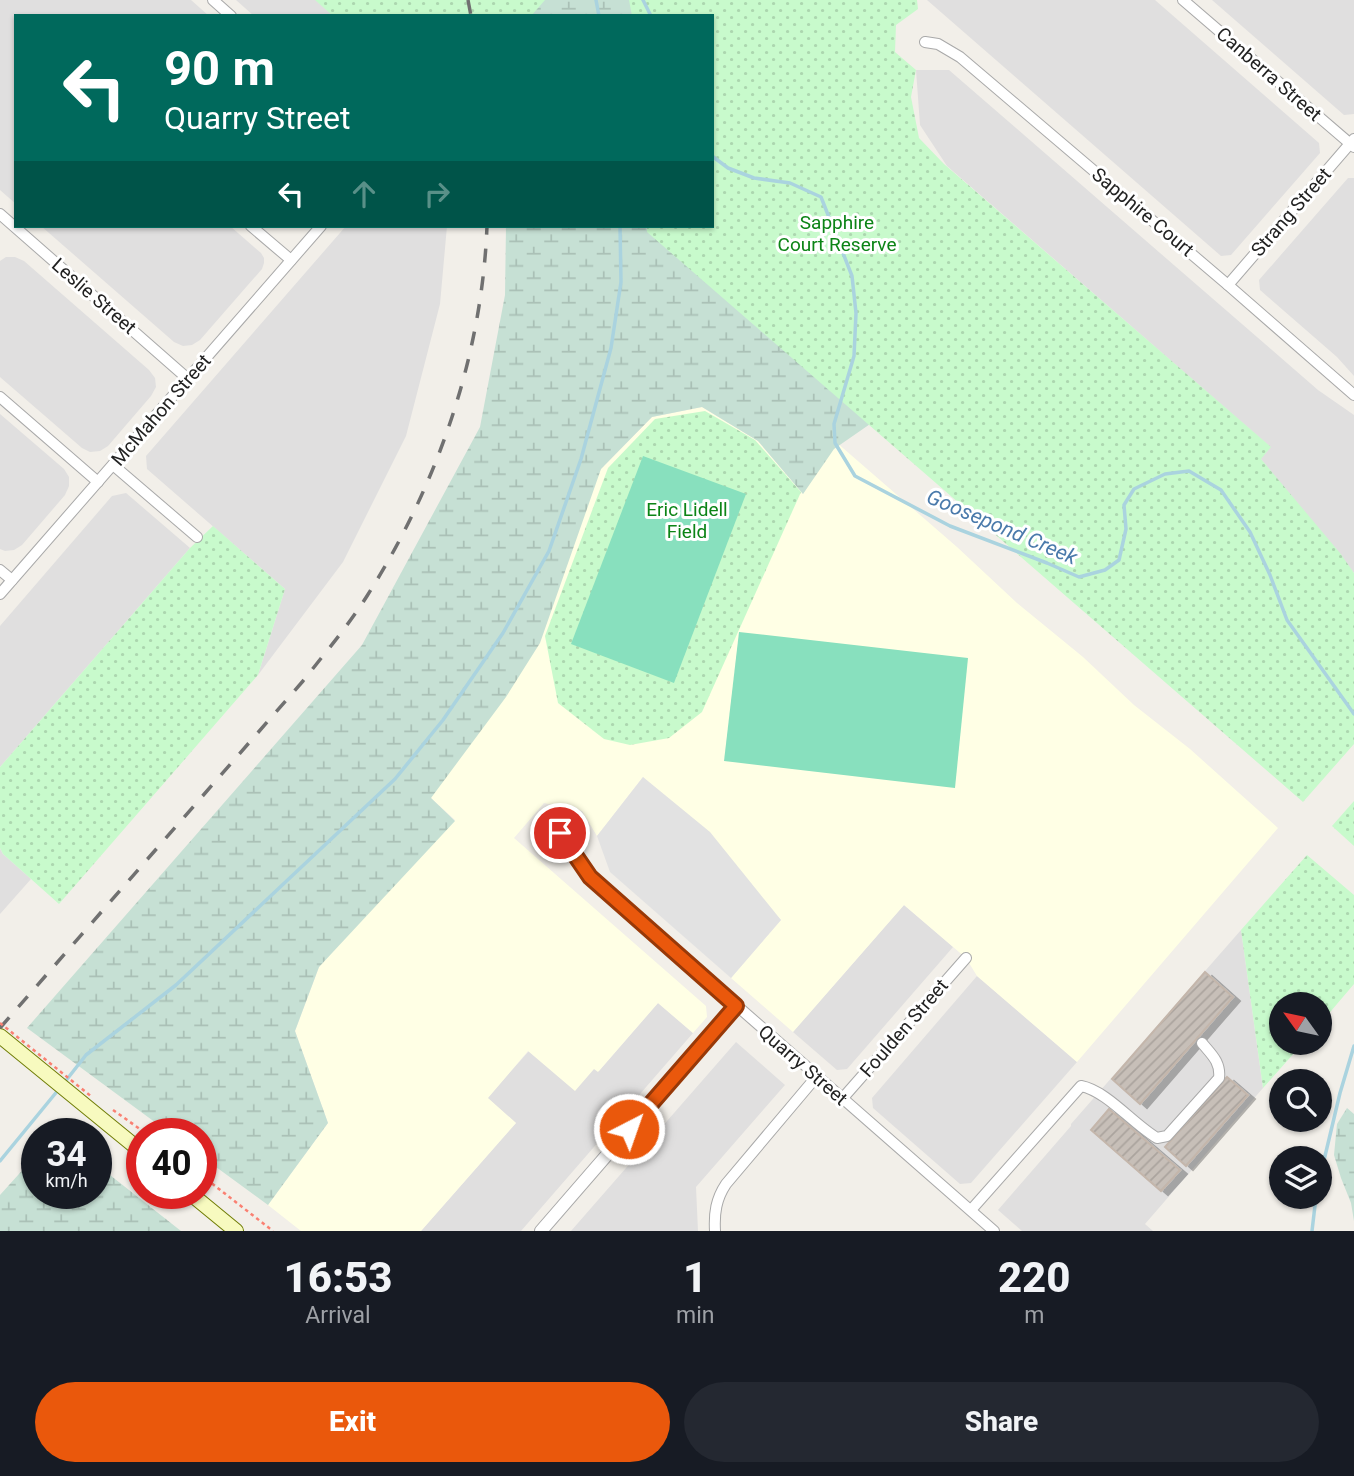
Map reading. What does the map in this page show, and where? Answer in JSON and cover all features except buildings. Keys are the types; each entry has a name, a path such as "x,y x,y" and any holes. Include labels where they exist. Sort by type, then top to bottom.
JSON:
{"main road":[{"path":"0,1036 88,1101 126,1137"},
{"path":"209,1209 236,1231"}],"street":[{"path":"213,0 229,14"},
{"name":"Canberra Street","path":"1183,0 1353,143"},
{"name":"Sapphire Court","path":"925,42 939,44 960,57 1354,395"},
{"name":"Strang Street","path":"1228,285 1353,143"},
{"name":"Leslie Street","path":"2,220 188,379"},
{"path":"253,228 291,260"},
{"name":"McMahon Street","path":"0,594 319,228"},
{"path":"0,397 98,482"},
{"path":"113,465 197,537"},
{"path":"0,570 12,580"},
{"name":"Quarry Street","path":"560,833 590,877 995,1231"},
{"name":"Foulden Street","path":"842,1099 966,958"},
{"path":"541,1231 736,1006"},
{"path":"971,1210 1081,1086 1098,1093 1144,1131 1157,1138 1167,1136 1219,1077 1220,1068 1215,1058 1202,1043"},
{"path":"715,1231 714,1215 720,1193 817,1076"}],"path":[{"path":"0,1023 88,1101"},
{"path":"111,1108 126,1119"},
{"path":"217,1187 273,1231"}],"shaded area":[{"path":"0,0 191,0 207,14 14,14 14,202 0,190"},
{"path":"236,0 316,0 333,14 252,14"},
{"path":"927,0 1155,0 1319,143 1320,153 1231,255 1221,256"},
{"path":"1212,0 1354,0 1354,114 1344,115"},
{"path":"916,70 949,70 1318,390 1354,415 1354,573 1260,458 1268,445 947,166 920,125"},
{"path":"1348,178 1354,178 1354,376 1337,357 1260,290 1259,280"},
{"path":"43,228 232,228 261,253 264,258 262,269 200,340 183,346 174,342"},
{"path":"344,228 447,228 440,304 406,436 343,562 258,675 285,589 147,469 146,456"},
{"path":"6,257 24,261 155,378 156,387 151,396 108,446 100,451 90,452 82,448 0,377 0,261"},
{"path":"702,407 758,441 803,494 836,442 1017,603 1083,657 1134,705 1190,749 1278,828 1077,1062 977,976 966,958 904,905 793,1032 731,978 781,920 643,777 597,836 582,811 544,803 514,838 706,1006 707,1017 693,1033 658,1003 598,1072 594,1069 575,1091 528,1051 488,1098 516,1123 421,1231 301,1231 268,1205 328,1123 295,1031 319,967 408,866 455,820 431,798 601,469 652,417"},
{"path":"0,414 64,469 69,477 65,495 22,545 5,551 0,549"},
{"path":"126,493 190,548 0,767 0,626 112,496"},
{"path":"643,777 710,832 781,920 731,978 610,872 597,836"},
{"path":"0,848 3,854 31,879 0,914"},
{"path":"904,905 953,947 847,1069 837,1070 793,1032"},
{"path":"1241,930 1263,1088 1145,1224 1153,1231 1022,1231 998,1210"},
{"path":"977,976 1077,1062 971,1183 960,1184 873,1108 872,1098"},
{"path":"658,1003 693,1033 521,1231 421,1231 516,1123 487,1098 529,1051 599,1071"},
{"path":"736,1042 785,1085 696,1187 698,1231 571,1231"}],"green space":[{"path":"315,0 545,0 533,14 331,14"},
{"path":"483,0 868,0 886,413 834,449 803,494 758,441 702,407 652,417 601,469 540,643 506,697 431,798 455,821 319,967 295,1031 328,1123 268,1205 217,1168 217,1118 149,1118 27,1028 362,645 480,427 505,295 506,228 714,228 714,14 486,14"},
{"name":"Sapphire Court Reserve","path":"629,0 917,0 918,9 896,25 895,52 916,70 911,97 919,138 944,164 1271,447 1261,459 1354,573 1354,744 1303,802 647,232 647,228 714,228 714,14 632,14"},
{"name":"Eric Lidell Field","path":"705,411 755,440 801,492 702,712 669,738 630,745 604,739 558,703 545,636 608,468 655,419"},
{"path":"643,456 746,494 674,683 571,644"},
{"path":"213,526 285,589 258,675 59,904 3,854 0,848 0,767 190,548"},
{"path":"739,632 968,658 955,788 724,761"},
{"path":"1354,801 1354,846 1332,826"},
{"path":"1307,855 1354,895 1354,984 1332,1010 1332,992 1269,992 1269,1055 1292,1055 1280,1069 1269,1069 1269,1081 1263,1088 1241,930"},
{"path":"1347,1108 1354,1114 1354,1221 1351,1203 1334,1155 1337,1124"},
{"path":"21,1172 21,1209 112,1209 112,1177 126,1188 126,1209 153,1209 181,1231 0,1231 0,1195"}],"waterway":[{"path":"596,0 599,14"},
{"name":"Goosepond Creek","path":"643,0 650,14"},
{"name":"Goosepond Creek","path":"714,158 728,168 754,178 790,183 821,197 852,276 856,313 854,356 834,424 835,443 855,476 950,526 1079,577 1105,570 1119,560 1126,529 1124,505 1134,489 1165,474 1189,471 1221,490 1250,532 1287,620 1354,714"},
{"path":"64,1083 86,1055 176,985 395,779 443,720 503,633 549,551 581,459 611,348 621,282 620,228"},
{"path":"1327,1146 1354,1046"},
{"path":"0,1161 59,1089"},
{"path":"1312,1231 1315,1209"}],"railway":[{"path":"468,0 471,14"},
{"path":"0,1028 303,681 367,596 415,510 451,419 476,324 487,228"}],"route":[{"path":"560,833 590,877 736,1006 629,1129"}]}
